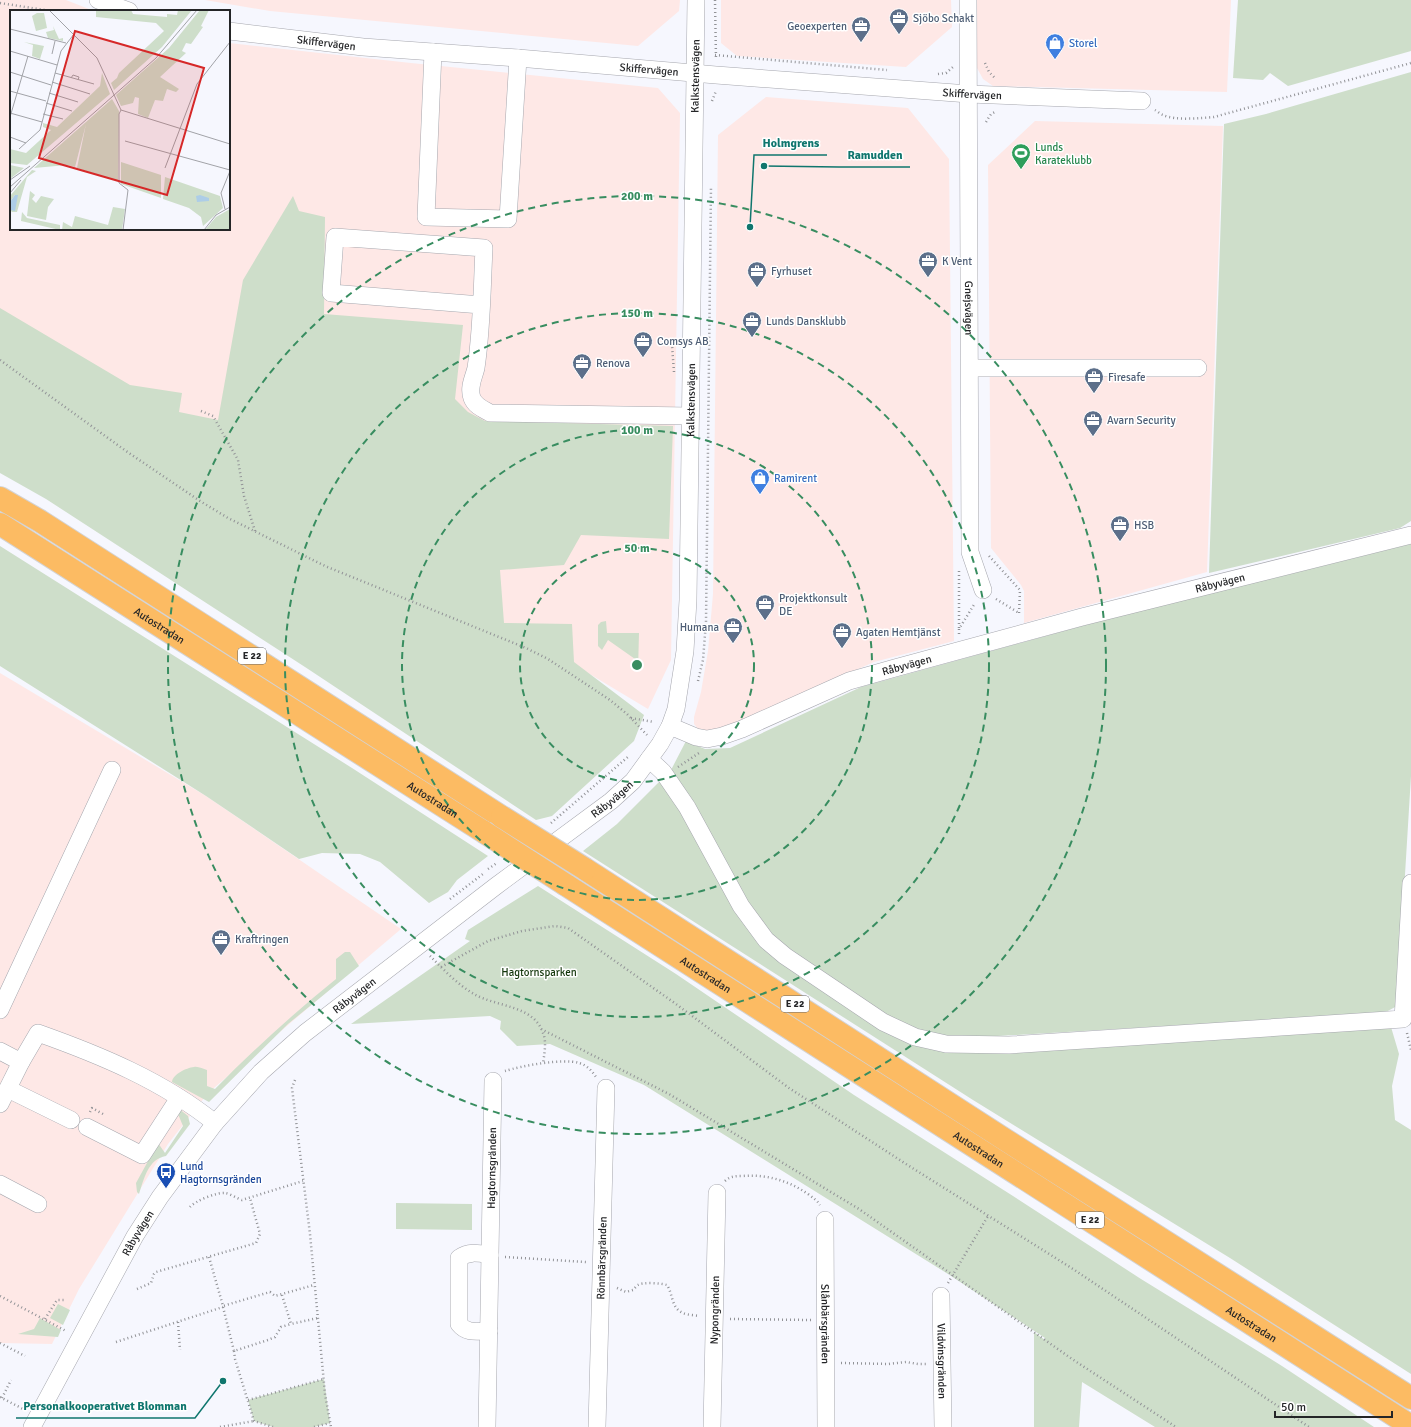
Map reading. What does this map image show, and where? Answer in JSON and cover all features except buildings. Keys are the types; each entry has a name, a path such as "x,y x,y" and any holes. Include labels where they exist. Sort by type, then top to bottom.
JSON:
{"highway":[{"name":"Autostradan","path":"0,498 40,521 1411,1398"},
{"name":"Autostradan","path":"0,524 1411,1426"}],"street":[{"path":"98,0 126,10"},
{"name":"Kalkstensvägen","path":"670,726 678,696 685,651 688,600 696,0"},
{"name":"Gnejsvägen","path":"968,0 970,552 983,590"},
{"name":"Skiffervägen","path":"230,32 363,47 696,73 714,86 1142,101"},
{"path":"433,52 426,217 508,220 518,58"},
{"path":"481,305 331,292 335,237 484,248 481,305 476,368 471,388 472,398 479,407 490,413 690,416"},
{"path":"970,368 1198,368"},
{"name":"Råbyvägen","path":"30,1420 135,1236 166,1189 215,1122 261,1072 294,1043 421,944 496,886 611,801 633,781 653,754 670,726 696,737 707,739 722,736 742,729 849,681 1019,634 1411,535"},
{"path":"653,754 663,772 687,807 741,906 766,940 785,956 883,1022 915,1037 946,1044 1009,1045 1407,1019 1411,883"},
{"path":"0,1010 112,770"},
{"path":"0,1104 21,1062 38,1033 76,1047 151,1081 215,1122"},
{"path":"0,1051 21,1062"},
{"name":"Hagtornsgränden","path":"487,1427 493,1081"},
{"name":"Rönnbärsgränden","path":"598,1427 606,1088"},
{"path":"8,1089 71,1120"},
{"path":"87,1127 142,1155 179,1098"},
{"path":"0,1184 38,1204"},
{"name":"Nypongränden","path":"712,1427 717,1193"},
{"name":"Slånbärsgränden","path":"825,1220 826,1427"},
{"path":"488,1331 468,1331 463,1329 459,1324 459,1258 466,1253 490,1255"},
{"name":"Vildvinsgränden","path":"941,1296 943,1427"}],"path":[{"path":"712,106 715,55 715,0"},
{"path":"0,3 45,10"},
{"path":"711,54 890,70"},
{"path":"985,56 985,63 989,72 994,77 1002,78 1002,112 990,114 986,120 986,128"},
{"path":"937,74 946,74 953,67 956,61"},
{"path":"1142,101 1163,115 1193,118 1214,116 1411,63"},
{"path":"714,86 724,92"},
{"path":"697,685 703,660 706,622 711,185"},
{"path":"0,360 126,451 228,518 325,566 526,648 548,659 619,706 630,718 653,754"},
{"path":"201,411 213,416 238,460 244,496 255,532"},
{"path":"986,553 1020,590 1019,634"},
{"path":"958,568 959,628 957,641 960,650"},
{"path":"959,628 983,590 1019,613"},
{"path":"630,718 670,726"},
{"path":"663,772 670,772 703,751 722,736"},
{"path":"441,967 488,941 522,931 555,926 568,928 676,1004 789,1088 1073,1269 1309,1427"},
{"path":"421,944 441,967 473,994 530,1015 544,1034 543,1064"},
{"path":"541,1029 669,1094 859,1209 1072,1359 1176,1427"},
{"path":"493,1081 499,1074 512,1069 565,1062 580,1063 590,1070 606,1088"},
{"path":"294,1080 292,1088 310,1234 324,1379 331,1427"},
{"path":"717,1193 720,1185 728,1178 749,1175 782,1180 798,1187 818,1201 822,1208 825,1220"},
{"path":"190,1207 193,1202 217,1194 226,1193 242,1200 303,1181"},
{"path":"137,1289 151,1283 156,1272 256,1243 260,1234 250,1198"},
{"path":"941,1296 988,1216"},
{"path":"490,1255 527,1259 602,1263"},
{"path":"209,1257 223,1307 235,1359 254,1421"},
{"path":"602,1285 608,1285 626,1292 633,1290 642,1284 661,1283 667,1285 671,1291 673,1304 677,1310 683,1314 715,1318 826,1320"},
{"path":"116,1342 270,1292 275,1296 314,1286"},
{"path":"282,1295 291,1324"},
{"path":"0,1296 67,1331"},
{"path":"45,1320 57,1300 66,1300"},
{"path":"234,1351 268,1340 275,1336 281,1327 318,1318"},
{"path":"178,1322 180,1350"},
{"path":"0,1343 25,1356"},
{"path":"826,1360 849,1363 888,1364 906,1362 918,1364 942,1364"},
{"path":"248,1400 324,1379"},
{"path":"11,1380 1,1397 25,1410 30,1420"},
{"path":"220,1427 254,1421 273,1427"},
{"path":"314,1427 330,1423"}],"shaded area":[{"path":"0,0 66,0 91,10 10,10 10,230 230,230 230,43 658,88 680,113 671,660 648,709 523,634 238,487 0,333"},
{"path":"205,0 680,0 679,11 638,46 270,11"},
{"path":"721,0 951,0 952,27 906,67 737,56 721,43"},
{"path":"976,0 1231,0 1227,92 993,86 983,79 977,68"},
{"path":"766,97 908,108 949,159 954,641 874,662 733,724 711,731 698,729 694,724 694,717 701,692 708,651 713,594 718,135"},
{"path":"1035,121 1223,126 1207,572 1024,623 1024,591 1021,585 991,548 988,165"},
{"path":"0,673 206,796 401,929 208,1093 168,1144 79,1289 52,1344 0,1343"}],"green space":[{"path":"1238,0 1411,0 1411,51 1288,86 1270,73 1263,80 1233,78"},
{"path":"1411,72 1411,521 1400,528 1209,573 1224,124 1266,114"},
{"path":"293,196 299,211 325,217 324,314 463,325 455,399 468,412 485,421 673,426 669,539 581,535 564,565 500,570 504,623 572,624 574,662 644,715 634,741 552,816 536,820 305,667 46,499 0,473 0,308 130,385 182,393 179,412 218,420 243,280"},
{"path":"1411,543 1411,776 1397,1006 1384,1013 965,1038 932,1047 1391,1027 1399,1054 1392,1086 1395,1120 1411,1130 1411,1374 1230,1258 973,1100 583,851 617,824 671,770 686,741 705,749 730,748 861,687 1096,622"},
{"path":"0,546 352,768 488,856 457,880 448,892 429,903 380,862 360,854 322,853 299,859 206,796 0,666"},
{"path":"606,621 607,633 639,633 638,671 631,667 635,659 608,640 602,650 598,646 598,625 601,622"},
{"name":"Hagtornsparken","path":"538,886 676,974 854,1095 1141,1279 1282,1366 1374,1427 1155,1427 1082,1382 1079,1427 1034,1427 1034,1332 1045,1340 1045,1338 948,1274 644,1085 550,1044 517,1046 500,1029 501,1021 490,1016 351,1024 470,941 465,939 468,930"},
{"path":"345,952 350,952 359,966 288,1024 209,1102 172,1082 175,1076 180,1072 197,1067 207,1070 207,1086 215,1089 274,1032 336,979 336,959"},
{"path":"178,1108 188,1116 190,1124 166,1156 155,1161 151,1165 145,1176 139,1194 137,1192 136,1183 158,1143 165,1153 183,1126 178,1114"},
{"path":"396,1203 472,1204 472,1230 396,1229"},
{"path":"58,1304 70,1310 63,1325 50,1318"},
{"path":"40,1318 61,1330 58,1337 18,1334 34,1329"},
{"path":"324,1379 330,1423 314,1427 273,1427 254,1421 248,1400"}],"place":[{"name":"Sjöbo Schakt","path":"899,35"},
{"name":"Geoexperten","path":"861,43"},
{"name":"Storel","path":"1055,60"},
{"name":"Ramudden","path":"764,166"},
{"name":"Lunds Karateklubb","path":"1021,170"},
{"name":"Holmgrens","path":"750,227"},
{"name":"K Vent","path":"928,278"},
{"name":"Fyrhuset","path":"757,288"},
{"name":"Lunds Dansklubb","path":"752,338"},
{"name":"Comsys AB","path":"643,358"},
{"name":"Renova","path":"582,380"},
{"name":"Firesafe","path":"1094,394"},
{"name":"Avarn Security","path":"1093,437"},
{"name":"Ramirent","path":"760,495"},
{"name":"HSB","path":"1120,542"},
{"name":"Projektkonsult DE","path":"765,621"},
{"name":"Humana","path":"733,644"},
{"name":"Agaten Hemtjänst","path":"842,649"},
{"name":"Kraftringen","path":"221,956"},
{"name":"Lund Hagtornsgränden","path":"166,1189"},
{"name":"Personalkooperativet Blomman","path":"223,1381"}]}
